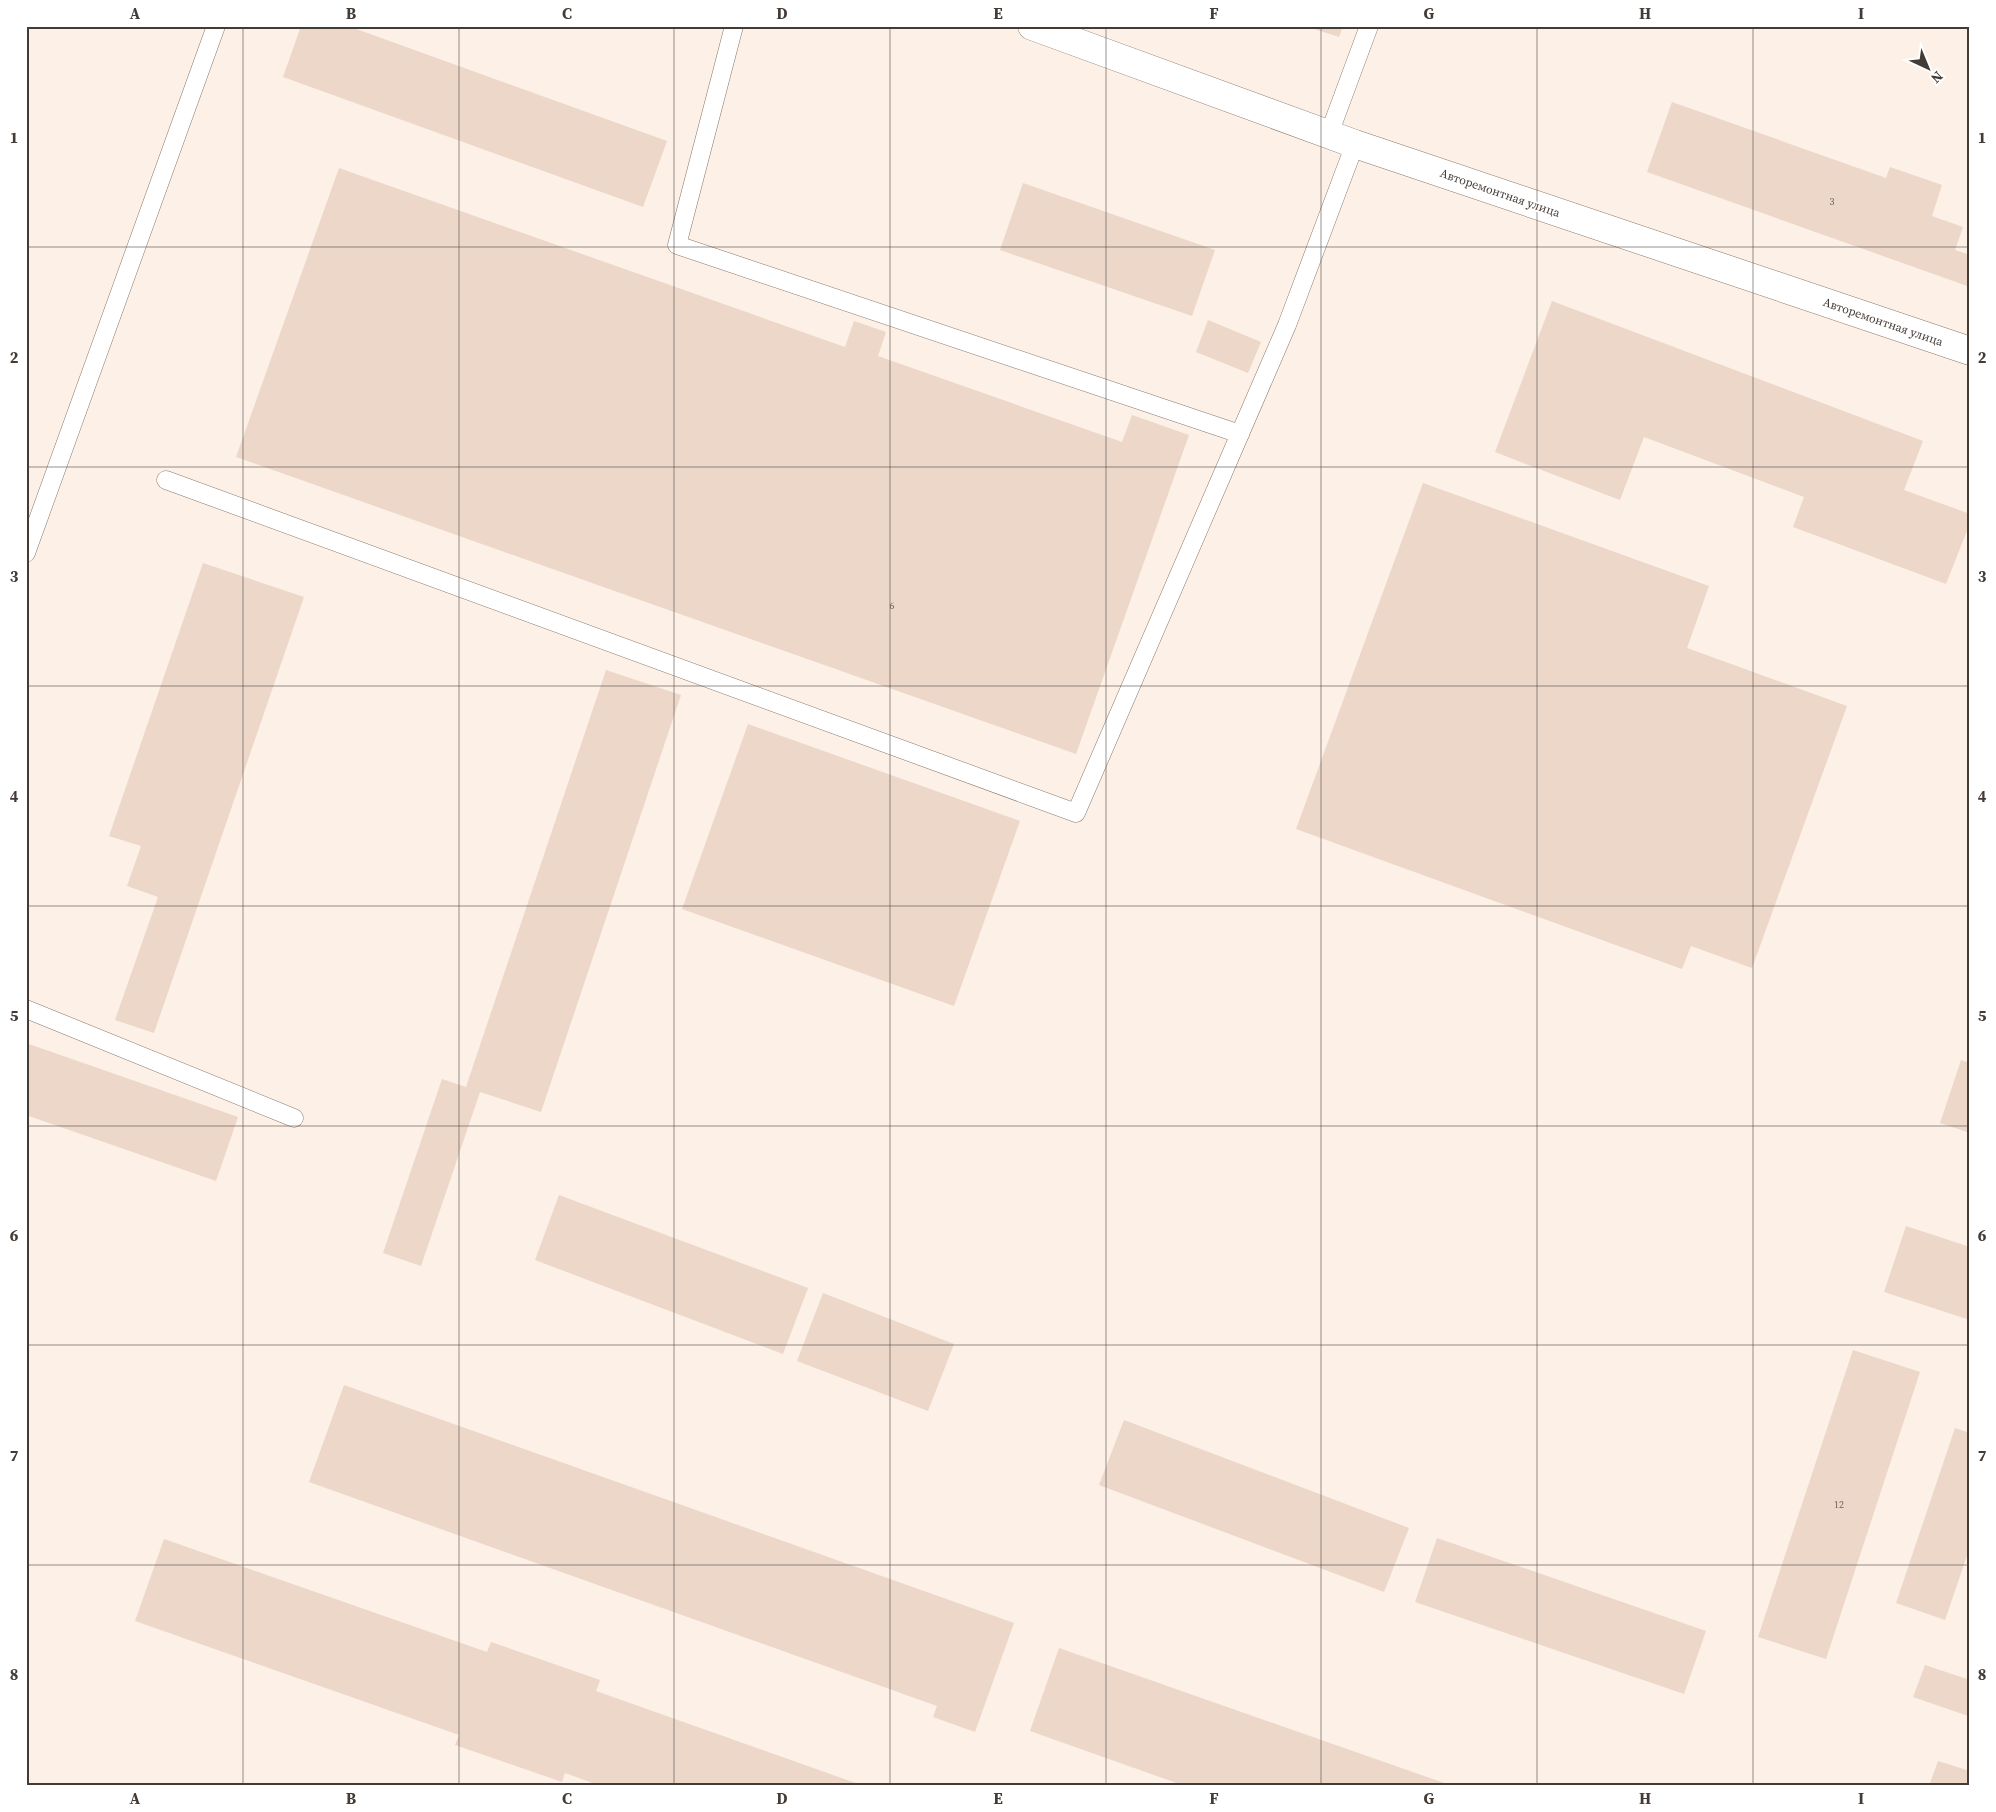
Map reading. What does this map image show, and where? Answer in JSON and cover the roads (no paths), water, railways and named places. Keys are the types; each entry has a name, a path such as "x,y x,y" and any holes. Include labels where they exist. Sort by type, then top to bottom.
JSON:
{"street":[{"name":"Авторемонтная улица","path":"1032,26 1355,144 1970,351"}],"lane":[{"path":"26,553 216,26"},
{"path":"734,26 677,245 1240,434"},
{"path":"1329,134 1369,26"},
{"path":"166,480 1076,813 1287,325 1355,144"},
{"path":"26,1009 294,1118"}]}
